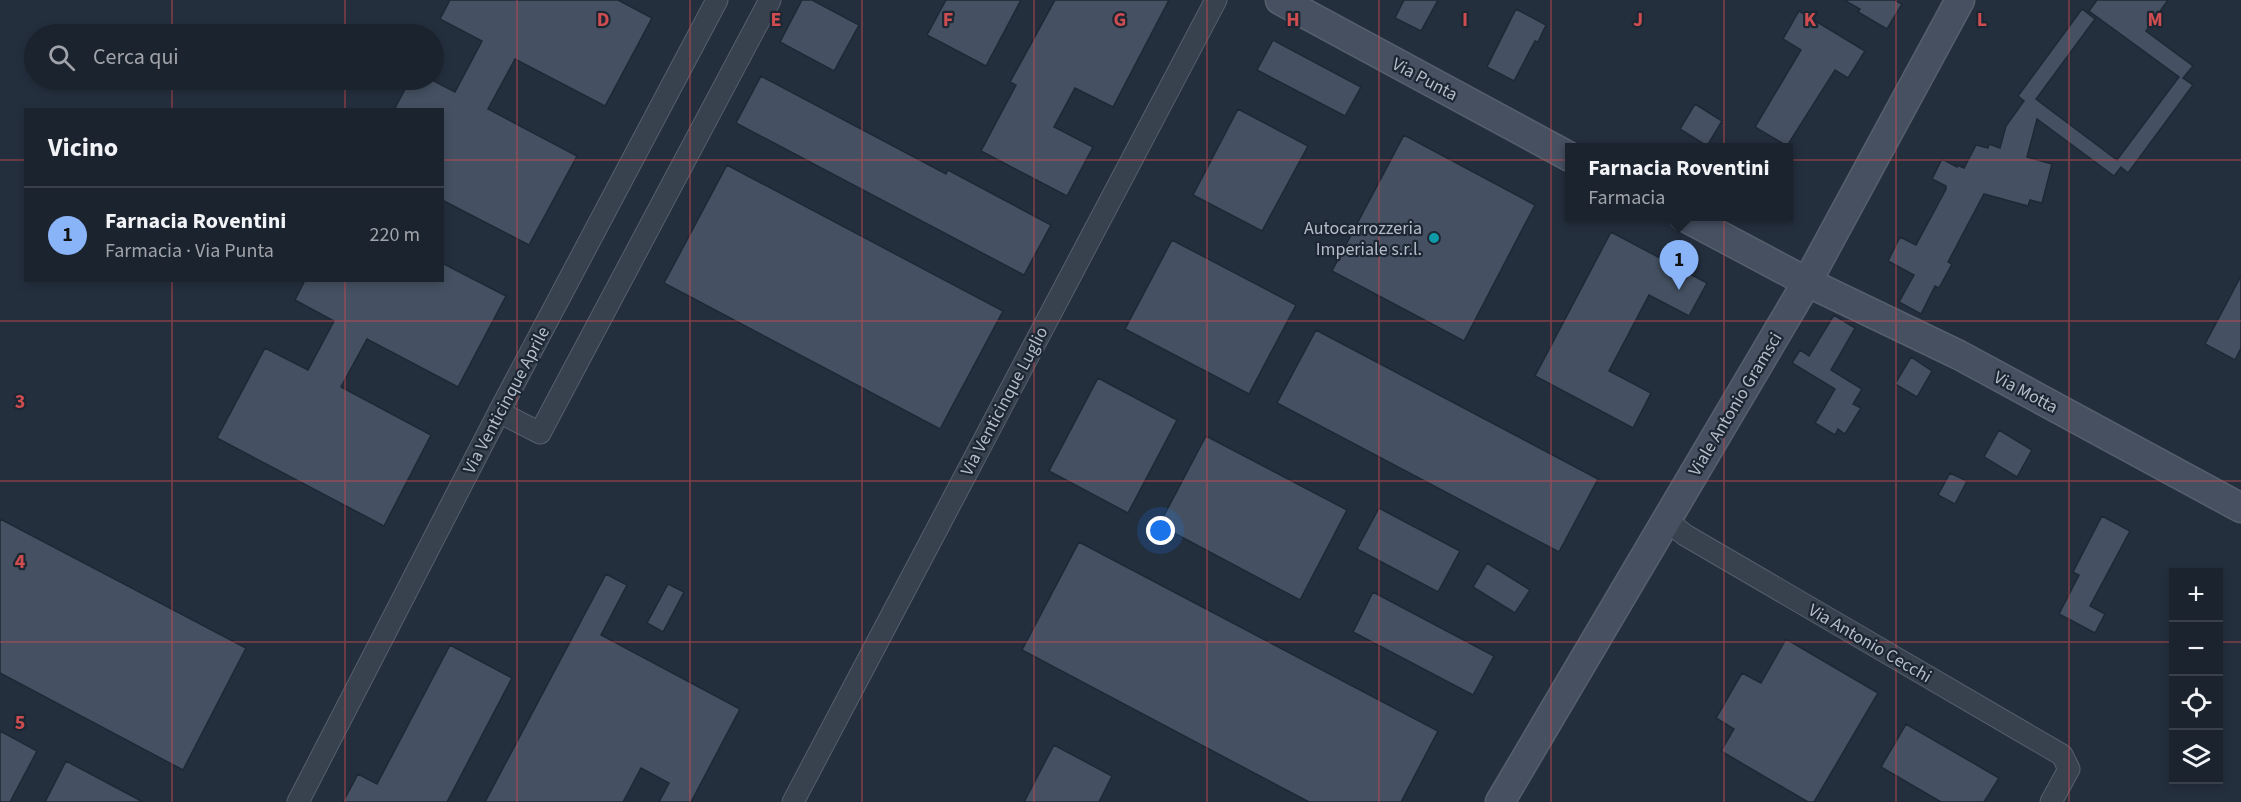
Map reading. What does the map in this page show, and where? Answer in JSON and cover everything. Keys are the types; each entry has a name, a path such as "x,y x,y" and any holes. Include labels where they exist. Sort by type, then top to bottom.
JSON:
{"street":[{"name":"Via Venticinque Aprile","path":"298,802 499,412 717,0"},
{"path":"499,412 540,434 771,0"},
{"name":"Via Venticinque Luglio","path":"793,802 1216,0"},
{"name":"Via Punta","path":"1280,0 1565,155"},
{"name":"Viale Antonio Gramsci","path":"1500,802 1807,282 1960,0"},
{"path":"1692,221 1807,282"},
{"name":"Via Motta","path":"1807,282 1959,356 2241,508"},
{"name":"Via Antonio Cecchi","path":"1666,520 1685,535 2062,755 2069,769 2051,802"}],"building":[{"path":"450,0 618,0 652,18 605,106 515,59 488,109 577,156 529,245 444,201 444,108 395,108 405,90 444,90 444,86 455,92 482,41 440,19"},
{"path":"802,0 812,0 859,25 834,71 780,42"},
{"path":"946,0 1021,0 986,66 927,35"},
{"path":"1055,0 1169,0 1113,107 1075,88 1054,127 1093,147 1067,196 981,151 1016,85 1010,82"},
{"path":"1404,0 1438,0 1421,31 1395,18"},
{"path":"1844,0 1894,0 1902,4 1887,29 1858,12 1860,9"},
{"path":"2097,0 2168,0 2146,31 2193,66 2183,78 2193,85 2128,173 2121,167 2114,176 2037,119 2027,157 2052,164 2042,203 2030,200 2028,206 1984,194 1948,262 1952,264 1939,288 1935,286 1921,314 1899,302 1914,275 1888,261 1900,237 1916,245 1946,189 1946,186 1932,179 1942,159 1964,168 1976,145 1988,148 1989,144 2000,148 2006,126 2024,101 2018,96 2082,9 2095,19 2036,99 2117,160 2179,77 2089,11"},
{"path":"1516,9 1546,25 1514,81 1487,67"},
{"path":"1799,11 1865,51 1848,78 1835,70 1789,143 1782,143 1755,127 1801,50 1783,39"},
{"path":"1273,40 1361,87 1345,116 1257,70"},
{"path":"761,76 946,174 948,170 1051,225 1024,275 736,123"},
{"path":"1695,104 1722,121 1709,143 1702,143 1680,129"},
{"path":"1238,109 1308,146 1262,231 1193,195"},
{"name":"Autocarrozzeria Imperiale s.r.l.","path":"1404,135 1535,205 1464,341 1332,271"},
{"path":"727,165 1003,311 940,429 664,283"},
{"path":"1611,232 1707,283 1689,316 1649,295 1609,371 1651,393 1633,428 1535,376"},
{"path":"1172,240 1296,305 1249,394 1125,329"},
{"path":"444,264 506,296 458,387 367,339 341,387 431,435 384,526 217,438 265,348 308,370 334,321 295,300 304,282 444,282"},
{"path":"2241,276 2241,348 2235,360 2205,344"},
{"path":"1834,315 1855,328 1831,370 1862,389 1853,404 1861,408 1845,434 1838,429 1835,435 1815,423 1835,389 1792,363 1800,350 1809,356"},
{"path":"1316,330 1598,479 1559,552 1277,403"},
{"path":"1911,357 1932,371 1917,397 1895,384"},
{"path":"1098,378 1177,420 1128,513 1049,471"},
{"path":"1999,430 2032,450 2017,477 1984,457"},
{"path":"1206,436 1347,510 1300,600 1159,525"},
{"path":"1950,473 1967,481 1955,504 1938,495"},
{"path":"1379,508 1460,551 1438,592 1357,549"},
{"path":"2102,516 2130,531 2090,606 2105,614 2095,633 2059,614 2079,575 2073,572"},
{"path":"0,519 246,648 183,770 0,673"},
{"path":"1079,542 1438,731 1401,802 1309,802 1022,650"},
{"path":"1487,563 1530,590 1515,613 1473,587"},
{"path":"606,574 627,585 601,635 740,709 691,802 659,802 669,783 641,768 623,802 485,802"},
{"path":"668,584 684,592 663,632 647,623"},
{"path":"1373,592 1494,656 1473,695 1353,632"},
{"path":"1786,639 1878,693 1814,802 1808,802 1721,751 1734,729 1716,718 1742,673 1761,683"},
{"path":"450,645 512,678 447,802 343,802 358,774 377,784"},
{"path":"1906,724 1999,778 1984,802 1941,802 1881,767"},
{"path":"0,731 37,751 10,802 0,802"},
{"path":"1054,745 1112,776 1099,802 1024,802"},
{"path":"66,761 143,802 45,802"}],"place":[{"name":"Autocarrozzeria Imperiale s.r.l.","path":"1434,238"},
{"name":"Farnacia Roventini","path":"1679,290"}]}
